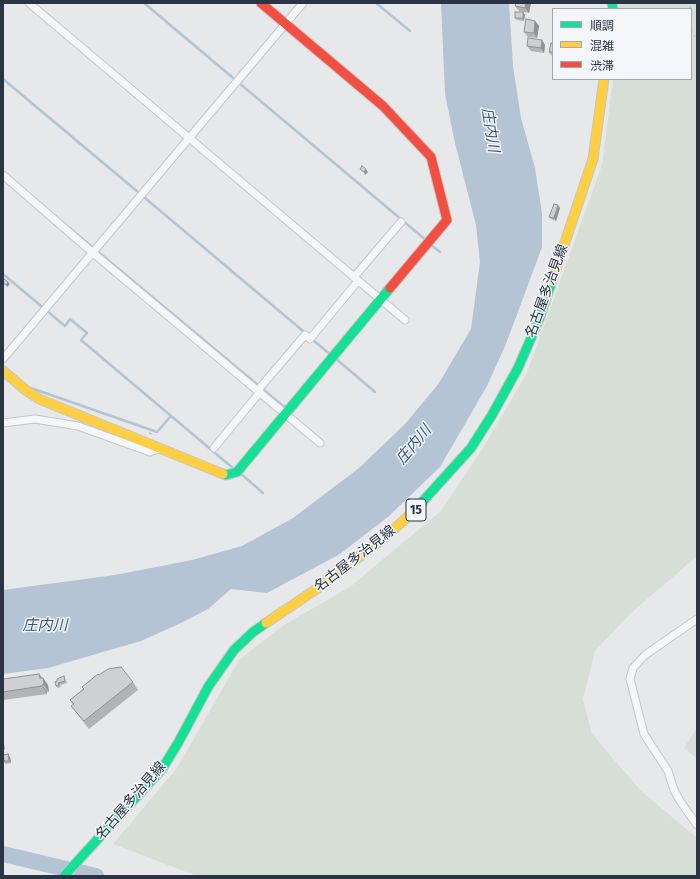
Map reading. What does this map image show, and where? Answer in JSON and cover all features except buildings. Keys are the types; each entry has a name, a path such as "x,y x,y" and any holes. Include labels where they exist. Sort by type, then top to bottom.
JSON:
{"main road":[{"path":"3,371 27,392 38,399 226,476 237,472 448,220 431,157 384,106 261,3"},
{"name":"名古屋多治見線","path":"64,876 162,769 178,743 208,687 234,650 253,632 318,588 384,538 413,513 471,448 492,415 518,368 539,320 593,158 604,80"}],"street":[{"path":"29,3 405,320"},
{"path":"3,359 302,3"},
{"path":"3,175 93,253 320,443"},
{"path":"214,448 305,335 310,339 401,222"},
{"path":"3,423 35,420 78,426 150,452 160,448"},
{"path":"697,619 645,655 633,668 630,679 644,734 668,771 674,790 680,802 697,825"}],"shaded area":[{"path":"619,3 697,3 697,556 630,614 595,651 583,699 592,734 641,791 697,838 697,876 197,876 113,844 177,768 239,660 284,625 350,587 441,511 483,448 527,373 602,165 613,80 692,80 692,8 619,8"},
{"path":"697,728 697,759 684,748"}],"water":[{"name":"庄内川","path":"441,3 509,3 513,66 521,118 535,168 542,213 542,247 506,344 487,386 440,467 389,516 340,554 267,593 231,589 208,609 141,641 48,668 3,674 3,590 115,575 192,560 242,546 293,518 359,468 405,424 439,383 471,329 480,262 476,225 455,143 445,94"}],"waterway":[{"path":"144,3 427,241"},
{"path":"376,3 410,31"},
{"path":"3,79 138,192"},
{"path":"145,198 303,331"},
{"path":"54,215 283,406 287,406"},
{"path":"431,245 440,252"},
{"path":"3,274 65,326 70,319 87,333 81,340 234,469"},
{"path":"313,340 331,355"},
{"path":"335,358 375,392"},
{"path":"31,388 157,432 171,416"},
{"path":"240,473 263,493"},
{"path":"3,854 96,876"}],"traffic: fast":[{"path":"612,3 613,8"},
{"path":"414,511 471,448 492,415 518,368 539,320 552,281"},
{"path":"223,474 226,475 237,472 390,288"},
{"path":"64,876 162,769 178,743 208,687 234,650 253,632 266,623"}],"traffic: slow":[{"path":"552,281 593,159 604,80"},
{"path":"3,371 39,399 223,474"},
{"path":"266,623 318,588 384,538 414,511"}],"traffic: jam":[{"path":"261,3 383,106 431,157 447,220 390,288"}]}
